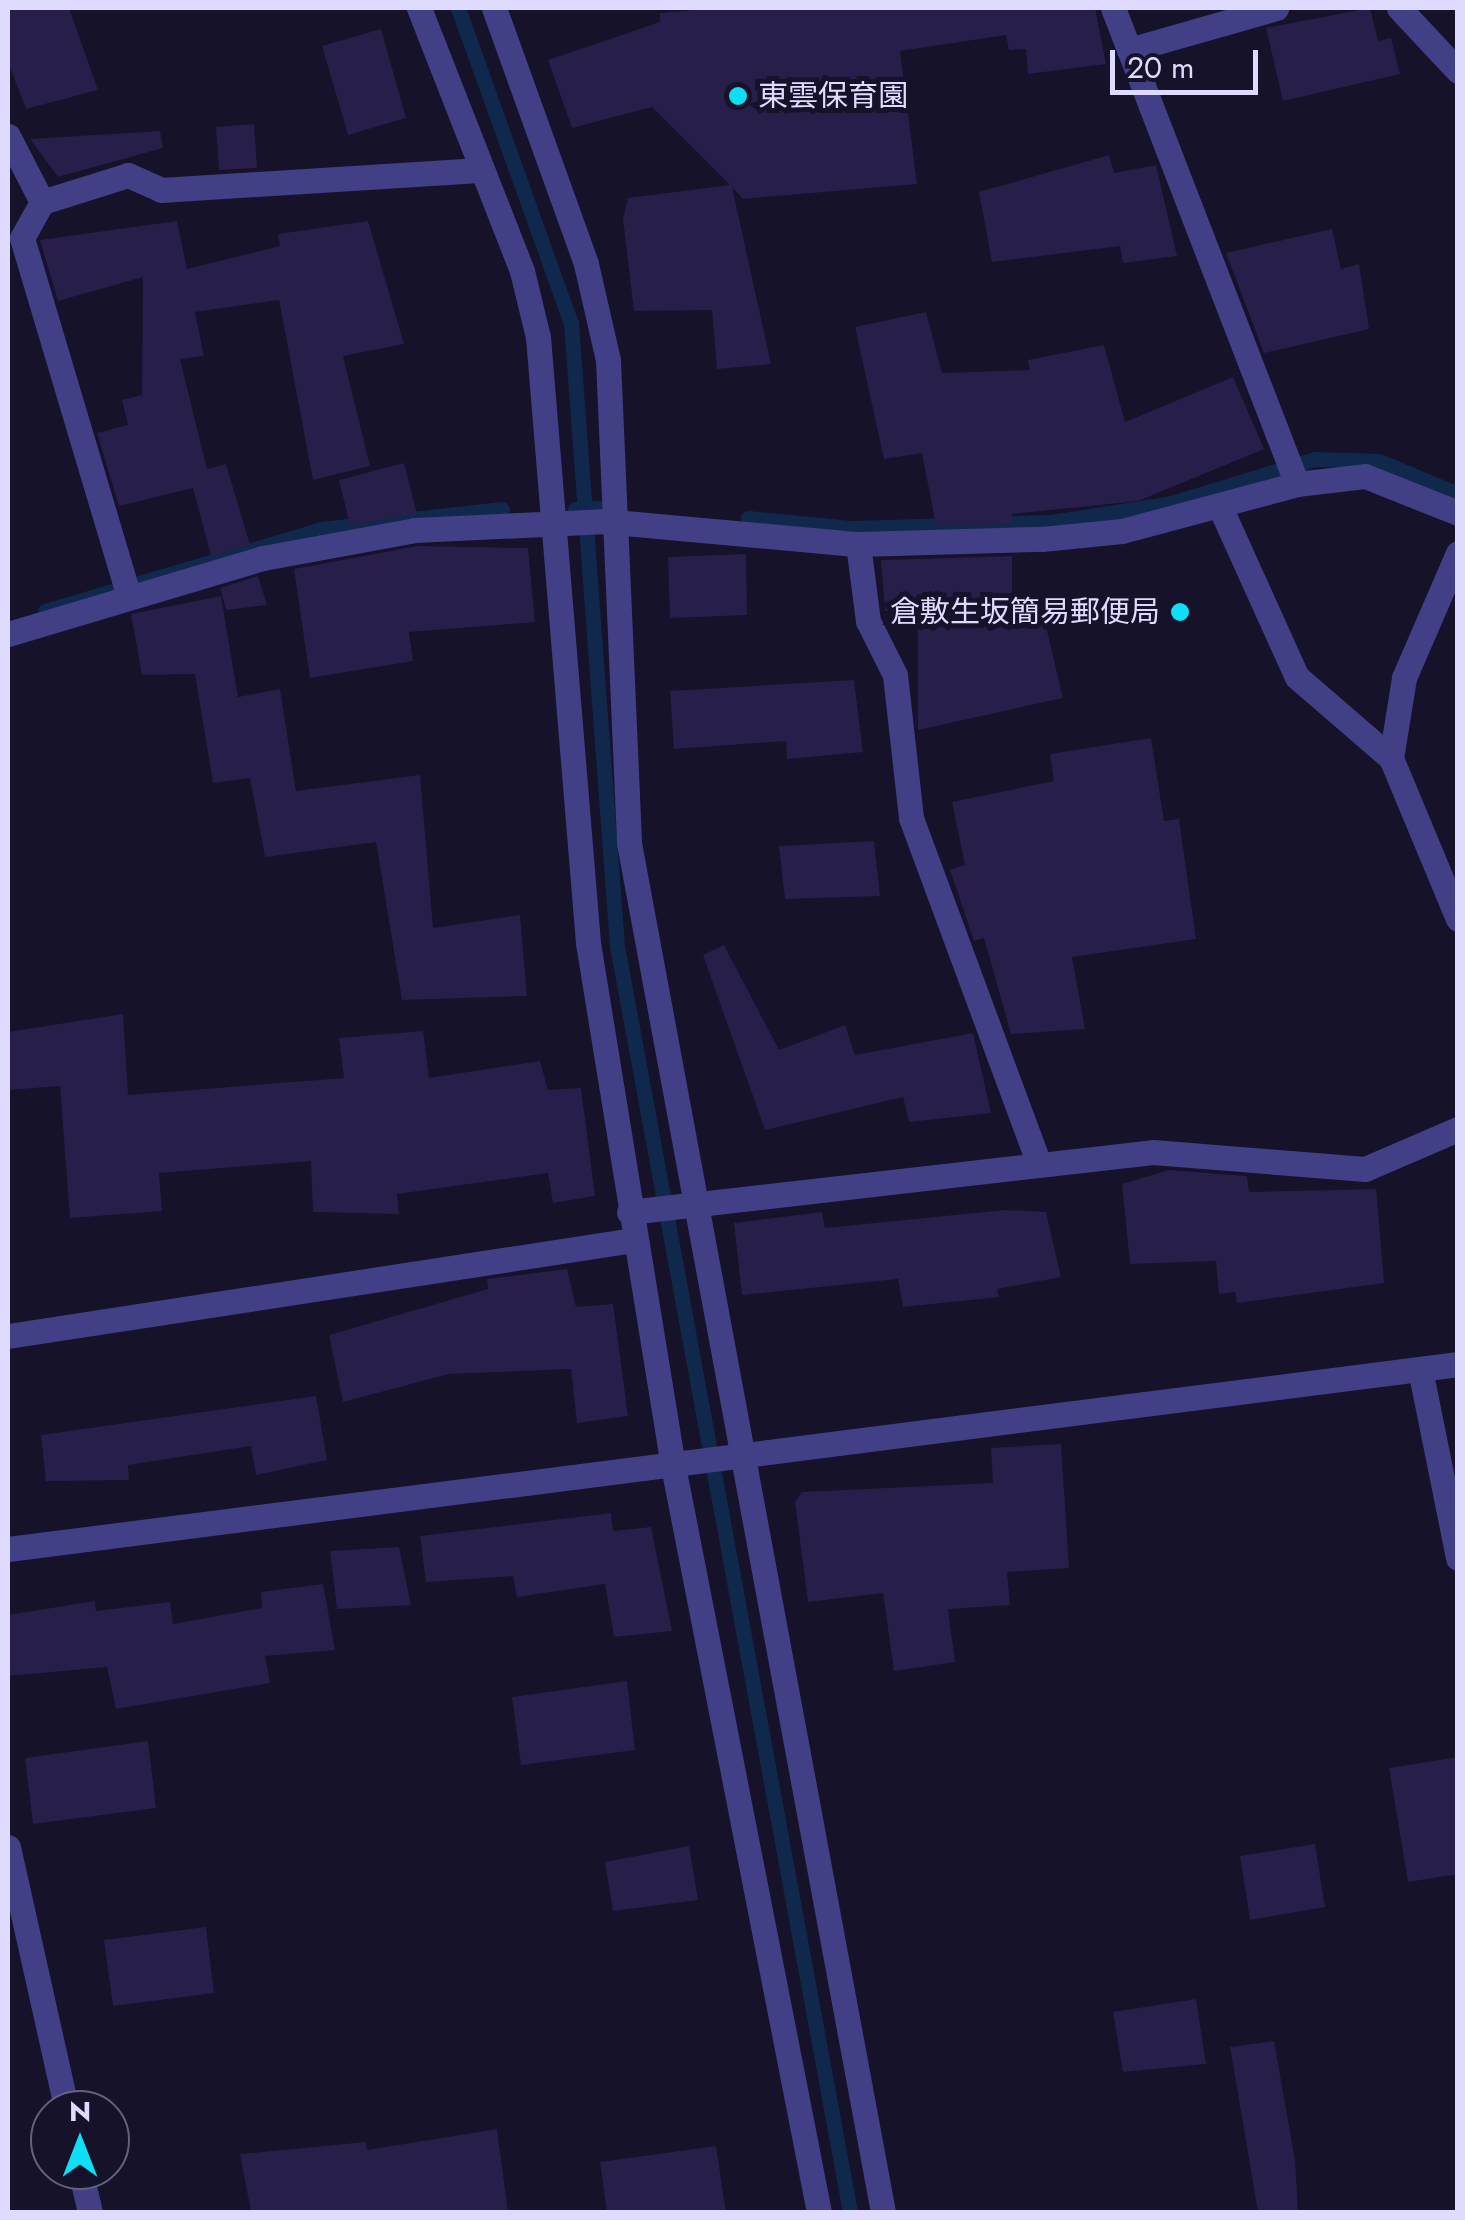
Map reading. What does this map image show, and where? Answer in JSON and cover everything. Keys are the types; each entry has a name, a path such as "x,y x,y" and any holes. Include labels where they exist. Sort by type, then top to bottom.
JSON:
{"street":[{"path":"419,8 479,170 522,271 538,337 566,521 588,943 730,1458 883,2212"},
{"path":"494,8 586,264 608,360 610,522 629,843 663,1208"},
{"path":"1113,8 1291,471"},
{"path":"1129,50 1276,8"},
{"path":"1398,8 1458,71"},
{"path":"8,136 42,202"},
{"path":"125,586 22,238 42,202 128,175 160,190 479,170"},
{"path":"8,634 125,586 415,530 610,522 858,544 1122,531 1220,510 1291,471 1364,476 1458,514"},
{"path":"1220,510 1296,677 1391,758 1458,919"},
{"path":"858,544 868,621 895,676 910,818 1038,1162"},
{"path":"1391,758 1404,678 1458,552"},
{"path":"8,1336 634,1240 663,1208 1038,1162 1153,1152 1365,1168 1458,1129"},
{"path":"634,1240 684,1465 820,2212"},
{"path":"8,1548 1458,1364"},
{"path":"1420,1369 1458,1558"},
{"path":"8,1847 63,2090"}],"building":[{"path":"8,8 69,8 98,90 26,109 8,62"},
{"path":"717,8 1095,8 1106,64 1028,74 1026,49 1009,50 1006,35 900,51 917,184 743,199 732,187 771,364 717,369 712,310 634,311 623,219 628,198 730,185 652,107 572,128 548,60 660,22 660,13"},
{"path":"1370,8 1378,41 1391,38 1400,74 1283,101 1266,28"},
{"path":"381,29 406,118 348,135 322,46"},
{"path":"254,124 257,168 219,170 216,127"},
{"path":"160,131 163,148 58,177 30,139"},
{"path":"1109,155 1114,173 1156,165 1177,256 1123,263 1120,246 992,262 979,192"},
{"path":"177,221 187,269 280,246 278,234 368,221 404,344 343,356 370,466 313,480 279,300 195,312 204,356 180,359 207,469 226,464 250,545 211,556 193,488 119,506 97,433 128,425 122,400 142,395 143,277 58,301 40,240"},
{"path":"1332,229 1341,269 1359,264 1369,329 1264,353 1226,253"},
{"path":"926,312 942,373 1030,370 1028,360 1104,345 1125,422 1233,377 1264,449 1138,501 1012,514 1012,524 936,526 922,453 884,459 855,327"},
{"path":"404,463 417,514 350,525 339,480"},
{"path":"417,546 528,548 535,622 409,632 413,661 310,678 294,569"},
{"path":"746,554 747,615 670,618 668,557"},
{"path":"1012,556 1012,626 1044,618 1063,698 918,730 918,610 885,611 881,560"},
{"path":"258,576 267,605 226,610 220,588"},
{"path":"221,596 238,697 280,689 296,791 420,775 433,928 520,915 527,996 402,1000 376,842 265,857 250,778 213,783 195,674 142,675 131,614"},
{"path":"854,680 863,752 787,759 786,741 674,749 670,691"},
{"path":"1151,738 1164,821 1179,819 1196,939 1072,957 1085,1029 1011,1034 984,938 974,941 950,870 965,865 952,802 1054,781 1050,754"},
{"path":"874,841 880,896 785,899 779,846"},
{"path":"724,945 779,1050 845,1025 855,1055 973,1033 991,1113 909,1122 903,1097 765,1130 703,955"},
{"path":"123,1014 128,1095 344,1078 339,1038 423,1031 429,1078 540,1061 548,1090 581,1088 595,1196 553,1203 548,1173 397,1194 399,1214 313,1212 311,1161 159,1173 162,1211 70,1218 60,1086 8,1090 8,1032"},
{"path":"1169,1170 1247,1176 1249,1192 1376,1189 1384,1283 1237,1303 1235,1292 1219,1294 1216,1261 1130,1264 1122,1184"},
{"path":"1005,1210 1046,1212 1061,1277 997,1289 999,1297 903,1307 898,1279 742,1295 734,1223 822,1212 825,1228"},
{"path":"567,1269 576,1307 613,1304 628,1416 577,1423 571,1369 449,1374 343,1402 329,1335 488,1289 487,1279"},
{"path":"316,1396 327,1460 256,1475 251,1446 128,1465 129,1480 46,1481 41,1435"},
{"path":"1061,1444 1069,1568 1007,1572 1010,1605 948,1609 955,1662 894,1671 883,1593 808,1602 795,1502 802,1492 993,1483 991,1448"},
{"path":"611,1513 613,1531 651,1527 672,1631 614,1637 605,1584 517,1597 513,1576 426,1582 420,1536"},
{"path":"399,1547 411,1605 337,1609 330,1551"},
{"path":"323,1584 335,1650 265,1656 270,1683 116,1709 107,1667 8,1676 8,1615 95,1601 96,1611 170,1602 173,1624 262,1608 261,1592"},
{"path":"627,1681 635,1750 521,1765 512,1697"},
{"path":"148,1741 156,1808 33,1824 25,1758"},
{"path":"1458,1757 1458,1874 1408,1882 1389,1768"},
{"path":"1315,1844 1325,1907 1250,1920 1240,1856"},
{"path":"689,1846 698,1900 613,1911 605,1862"},
{"path":"206,1927 214,1993 113,2006 104,1940"},
{"path":"1196,1999 1206,2064 1123,2072 1113,2012"},
{"path":"1274,2041 1295,2160 1298,2212 1258,2212 1230,2047"},
{"path":"497,2129 508,2212 251,2212 240,2154 366,2142 367,2150"},
{"path":"716,2146 726,2212 607,2212 600,2162"}],"waterway":[{"path":"458,8 571,323 617,946 850,2212"},
{"path":"748,518 851,528 1051,522 1172,503 1315,459 1379,461 1458,494"},
{"path":"575,509 602,508"},
{"path":"45,611 321,529 502,509"}],"place":[{"name":"東雲保育園","path":"738,96"},
{"name":"倉敷生坂簡易郵便局","path":"1180,612"}]}
